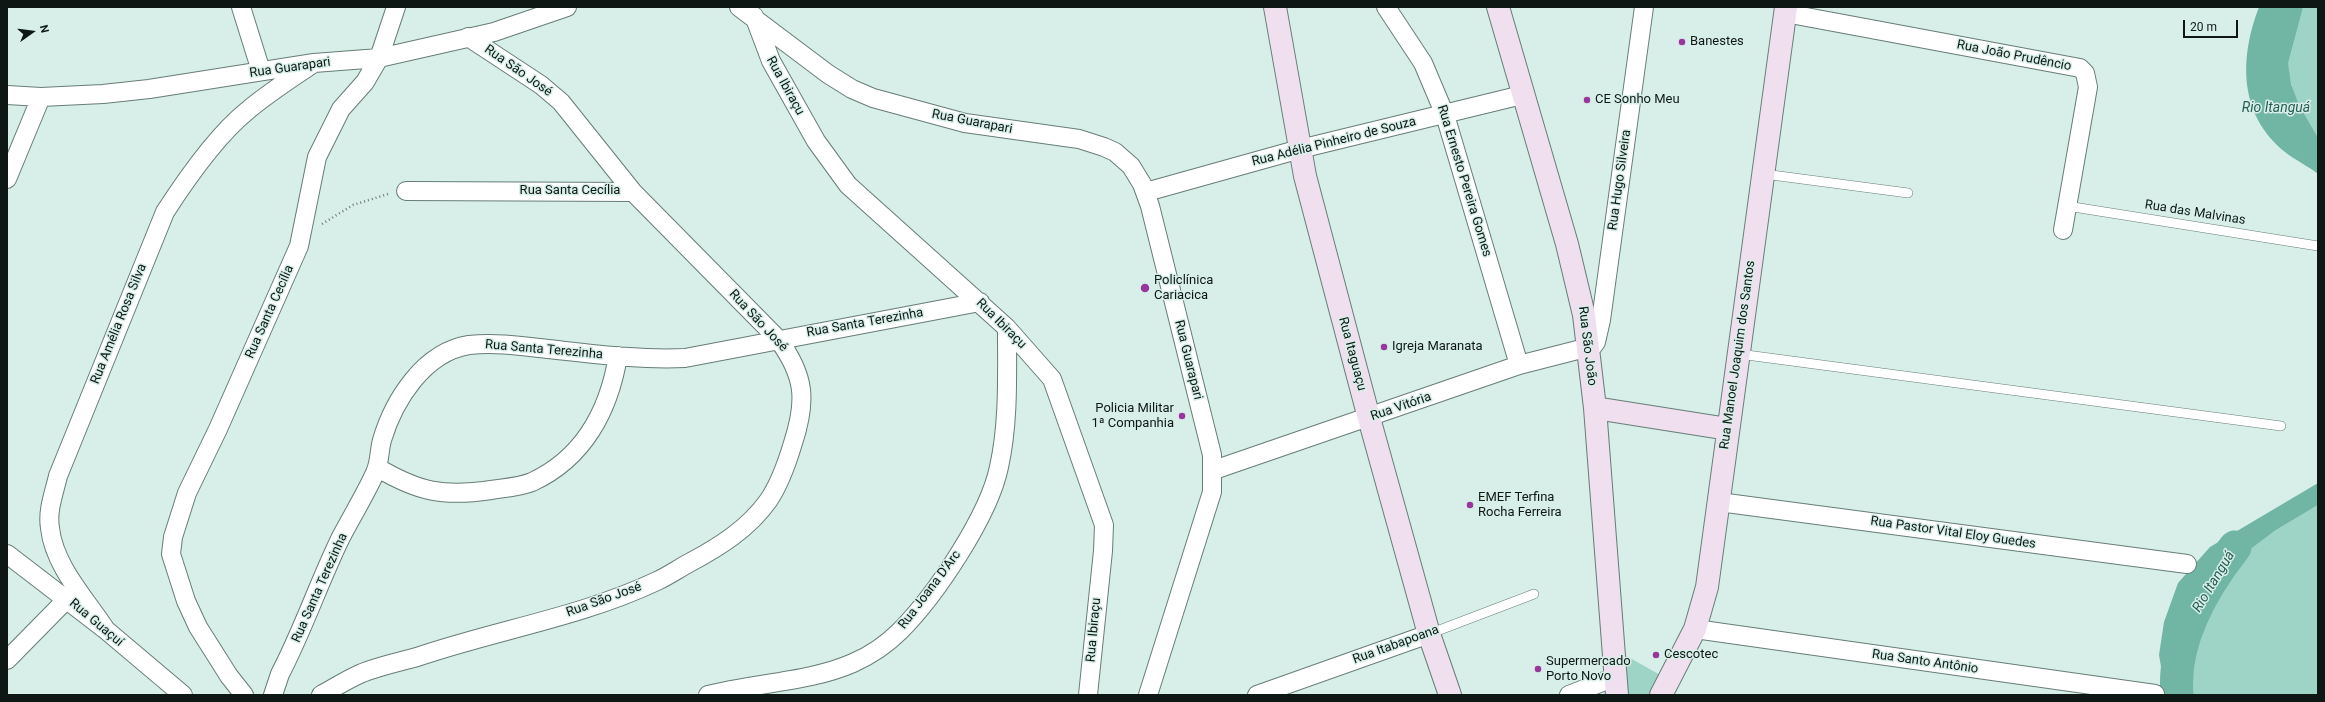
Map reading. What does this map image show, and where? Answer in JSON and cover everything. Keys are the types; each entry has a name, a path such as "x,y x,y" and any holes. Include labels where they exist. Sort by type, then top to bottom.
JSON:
{"main road":[{"name":"Rua Itaguaçu","path":"1275,7 1300,149 1369,418 1429,634 1450,695"},
{"name":"Rua Manoel Joaquim dos Santos","path":"1661,695 1694,629 1707,587 1786,10"},
{"name":"Rua São João","path":"1503,11 1522,95 1569,250 1581,298 1595,408 1616,686"},
{"path":"1595,408 1728,429"}],"street":[{"path":"241,7 261,71"},
{"name":"Rua Santa Cecília","path":"244,695 229,676 209,644 186,601 171,554 173,537 187,493 218,429 299,246 317,157 341,109 365,82 379,58 396,7"},
{"name":"Rua Guarapari","path":"7,95 42,97 89,95 149,89 314,63 379,58 501,30 566,7"},
{"name":"Rua Ernesto Pereira Gomes","path":"1386,7 1423,63 1444,115 1519,365"},
{"name":"Rua Hugo Silveira","path":"1588,348 1596,342 1601,320 1644,7"},
{"name":"Rua João Prudêncio","path":"1786,10 2080,68 2088,79 2088,87 2063,230"},
{"name":"Rua Guarapari","path":"746,12 808,60 852,89 895,105 966,123 1092,142 1115,152 1124,159 1137,175 1146,192 1212,455 1214,470 1212,492 1148,695"},
{"name":"Rua Ibiraçu","path":"746,12 771,61 816,141 844,180 861,199 980,302 1007,328 1052,379 1104,524 1103,551 1088,695"},
{"name":"Rua São José","path":"321,695 369,671 464,641 560,616 625,594 657,581 712,551 736,534 768,501 789,458 798,423 802,400 798,373 791,357 778,340 633,192 561,102 541,85 468,37"},
{"name":"Rua Amélia Rosa Silva","path":"106,630 63,566 55,549 50,528 50,512 60,470 169,207 222,135 246,111 314,63"},
{"name":"Rua Adélia Pinheiro de Souza","path":"1146,192 1300,149 1522,95"},
{"path":"7,179 42,97"},
{"name":"Rua Santa Cecília","path":"406,191 633,192"},
{"name":"Rua Santa Terezinha","path":"273,695 280,674 342,537 378,468 382,440 393,412 420,372 433,360 449,351 468,345 500,344 618,356 660,359 685,358 980,302"},
{"name":"Rua Joana D'Arc","path":"708,695 790,680 852,664 868,655 900,631 943,578 967,540 989,498 999,468 1004,428 1007,328"},
{"name":"Rua Vitória","path":"1214,470 1369,418 1519,365 1588,348"},
{"path":"378,468 421,489 443,493 464,494 531,482 551,471 569,457 585,440 598,422 608,401 618,356"},
{"name":"Rua Pastor Vital Eloy Guedes","path":"1719,502 2188,564"},
{"name":"Rua Guaçuí","path":"7,554 106,630 183,695"},
{"path":"7,660 67,599"},
{"name":"Rua Santo Antônio","path":"1694,629 2156,694"},
{"name":"Rua Itabapoana","path":"1257,695 1429,634"},
{"path":"1569,695 1616,686"}],"lane":[{"path":"1764,174 1908,194"},
{"name":"Rua das Malvinas","path":"2067,206 2318,246"},
{"path":"1739,354 2281,426"},
{"name":"Rua Itabapoana","path":"1429,634 1534,594"}],"path":[{"path":"299,246 313,231 340,212 369,199 406,191"}],"shaded area":[{"path":"2303,7 2318,7 2318,138 2302,112 2294,93 2289,74 2289,50"},
{"path":"2318,505 2318,695 2179,695 2177,640 2183,609 2232,563 2276,530"},
{"path":"1623,654 1662,676 1653,695 1626,695"}],"water":[{"name":"Rio Itanguá","path":"2259,7 2303,7 2288,63 2291,84 2299,105 2318,138 2318,174 2285,152 2270,137 2259,121 2251,104 2247,85 2246,66 2252,27"},
{"name":"Rio Itanguá","path":"2318,483 2318,505 2276,530 2232,563 2183,609 2177,640 2179,695 2166,695 2159,655 2164,622 2178,583 2210,547"}],"waterway":[{"name":"Rio Itanguá","path":"2177,695 2179,655 2192,616 2212,580 2235,547"}],"place":[{"name":"Banestes","path":"1682,42"},
{"name":"CE Sonho Meu","path":"1587,100"},
{"name":"Policlínica Cariacica","path":"1145,288"},
{"name":"Igreja Maranata","path":"1384,347"},
{"name":"Policia Militar 1ª Companhia","path":"1182,416"},
{"name":"EMEF Terfina Rocha Ferreira","path":"1470,505"},
{"name":"Cescotec","path":"1656,655"},
{"name":"Supermercado Porto Novo","path":"1538,669"}]}
